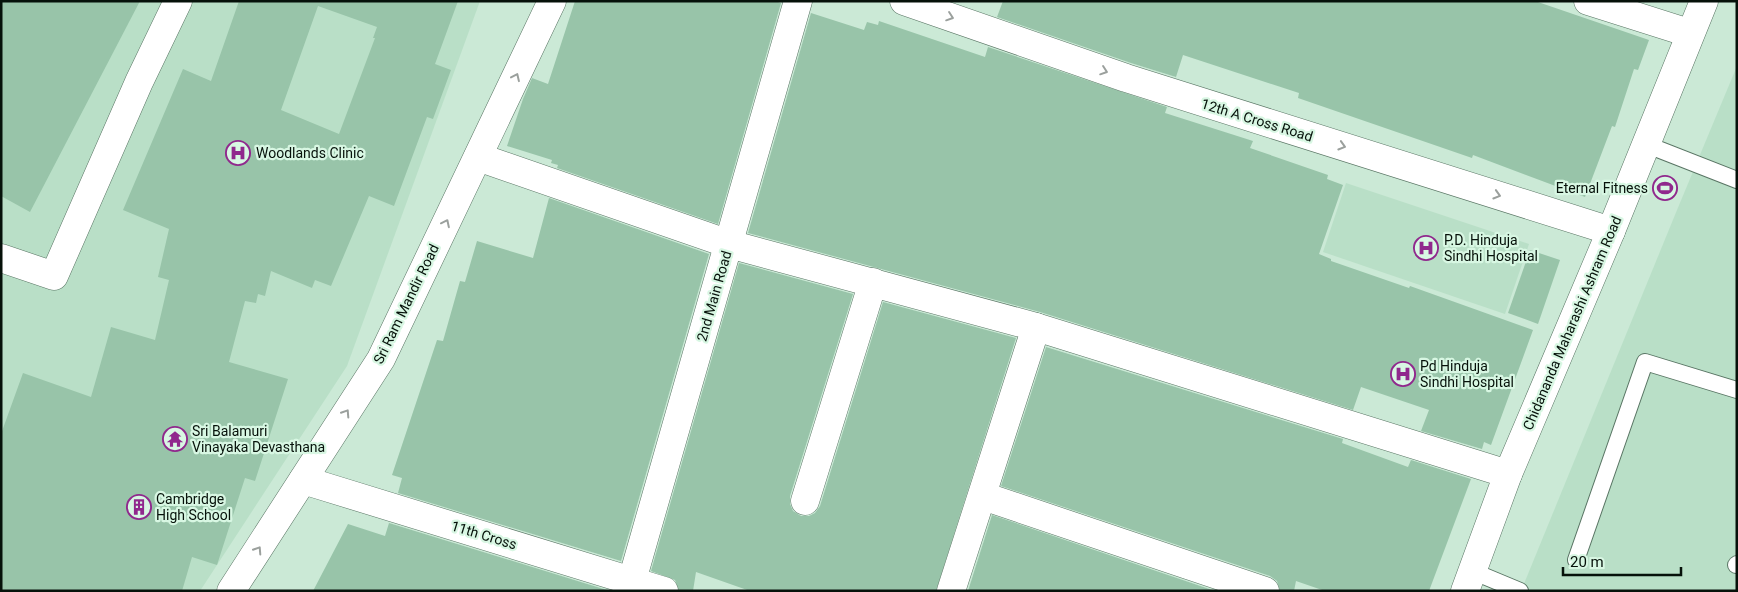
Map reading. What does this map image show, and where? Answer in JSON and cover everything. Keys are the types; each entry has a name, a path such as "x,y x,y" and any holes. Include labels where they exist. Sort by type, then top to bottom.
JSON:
{"street":[{"path":"1,258 54,276 139,82 178,1"},
{"name":"Sri Ram Mandir Road","path":"231,591 381,359 552,1"},
{"name":"2nd Main Road","path":"631,586 798,1"},
{"name":"12th A Cross Road","path":"904,1 1126,78 1612,231"},
{"path":"1588,1 1689,33"},
{"name":"Chidananda Maharashi Ashram Road","path":"1468,581 1508,474 1612,231 1689,33 1704,1"},
{"path":"478,157 729,244 1036,327 1508,474"},
{"path":"805,501 873,282"},
{"path":"951,591 1036,327"},
{"name":"11th Cross","path":"303,480 631,586 664,591"},
{"path":"983,496 1265,591"}],"lane":[{"path":"1645,144 1737,180"},
{"path":"1576,560 1645,362 1737,390"},
{"path":"1468,581 1520,591"}],"shaded area":[{"path":"1,1 480,1 347,366 200,591 1,591"},
{"path":"1737,66 1737,591 1521,591 1677,210"},
{"name":"P.D. Hinduja Sindhi Hospital","path":"1346,183 1529,244 1505,314 1323,252"}],"building":[{"path":"1,1 140,1 30,212 1,196"},
{"path":"239,1 458,1 435,64 451,70 433,119 427,117 394,206 369,196 331,286 315,280 312,288 271,271 265,296 258,294 256,303 245,301 229,362 288,379 255,481 245,478 217,565 192,557 182,591 1,591 1,434 23,373 91,397 111,327 155,340 169,280 158,277 169,229 123,210 183,69 211,81","holes":["318,6 377,27 373,38 375,38 339,134 281,110"]},
{"path":"575,1 775,1 781,3 718,224 557,168 558,165 551,163 552,160 507,146 532,78 548,84"},
{"path":"1003,1 1535,1 1649,40 1638,70 1634,69 1615,127 1612,126 1585,197 1473,155 1472,158 1298,98 1299,93 1183,55 1176,77 1131,63 997,17"},
{"path":"811,13 864,30 867,22 878,25 879,21 985,57 988,47 1167,107 1165,113 1253,141 1250,148 1328,175 1327,179 1343,185 1319,254 1331,259 1331,261 1409,288 1410,286 1533,330 1491,445 1484,442 1482,449 1421,431 1429,410 1361,387 1353,410 1040,312 748,233"},
{"path":"549,198 709,254 621,561 398,493 402,478 392,475 437,340 443,341 460,281 465,282 477,241 533,258"},
{"path":"1530,250 1560,260 1538,324 1508,313"},
{"path":"739,263 853,294 790,496 790,504 793,511 801,516 809,516 815,513 820,506 883,302 1016,338 936,591 750,591 696,572 693,591 679,591 675,580 651,571"},
{"path":"1046,347 1343,439 1342,443 1408,467 1411,460 1471,479 1429,591 1325,591 1296,581 1294,591 1280,591 1277,581 1270,576 1001,486"},
{"path":"992,515 1215,591 968,591"},
{"path":"389,523 610,591 313,591 348,524 385,536"}],"place":[{"name":"Woodlands Clinic","path":"238,153"},
{"name":"Eternal Fitness","path":"1665,188"},
{"name":"P.D. Hinduja Sindhi Hospital","path":"1426,248"},
{"name":"Pd Hinduja Sindhi Hospital","path":"1403,374"},
{"name":"Sri Balamuri Vinayaka Devasthana","path":"175,439"},
{"name":"Cambridge High School","path":"139,507"}]}
